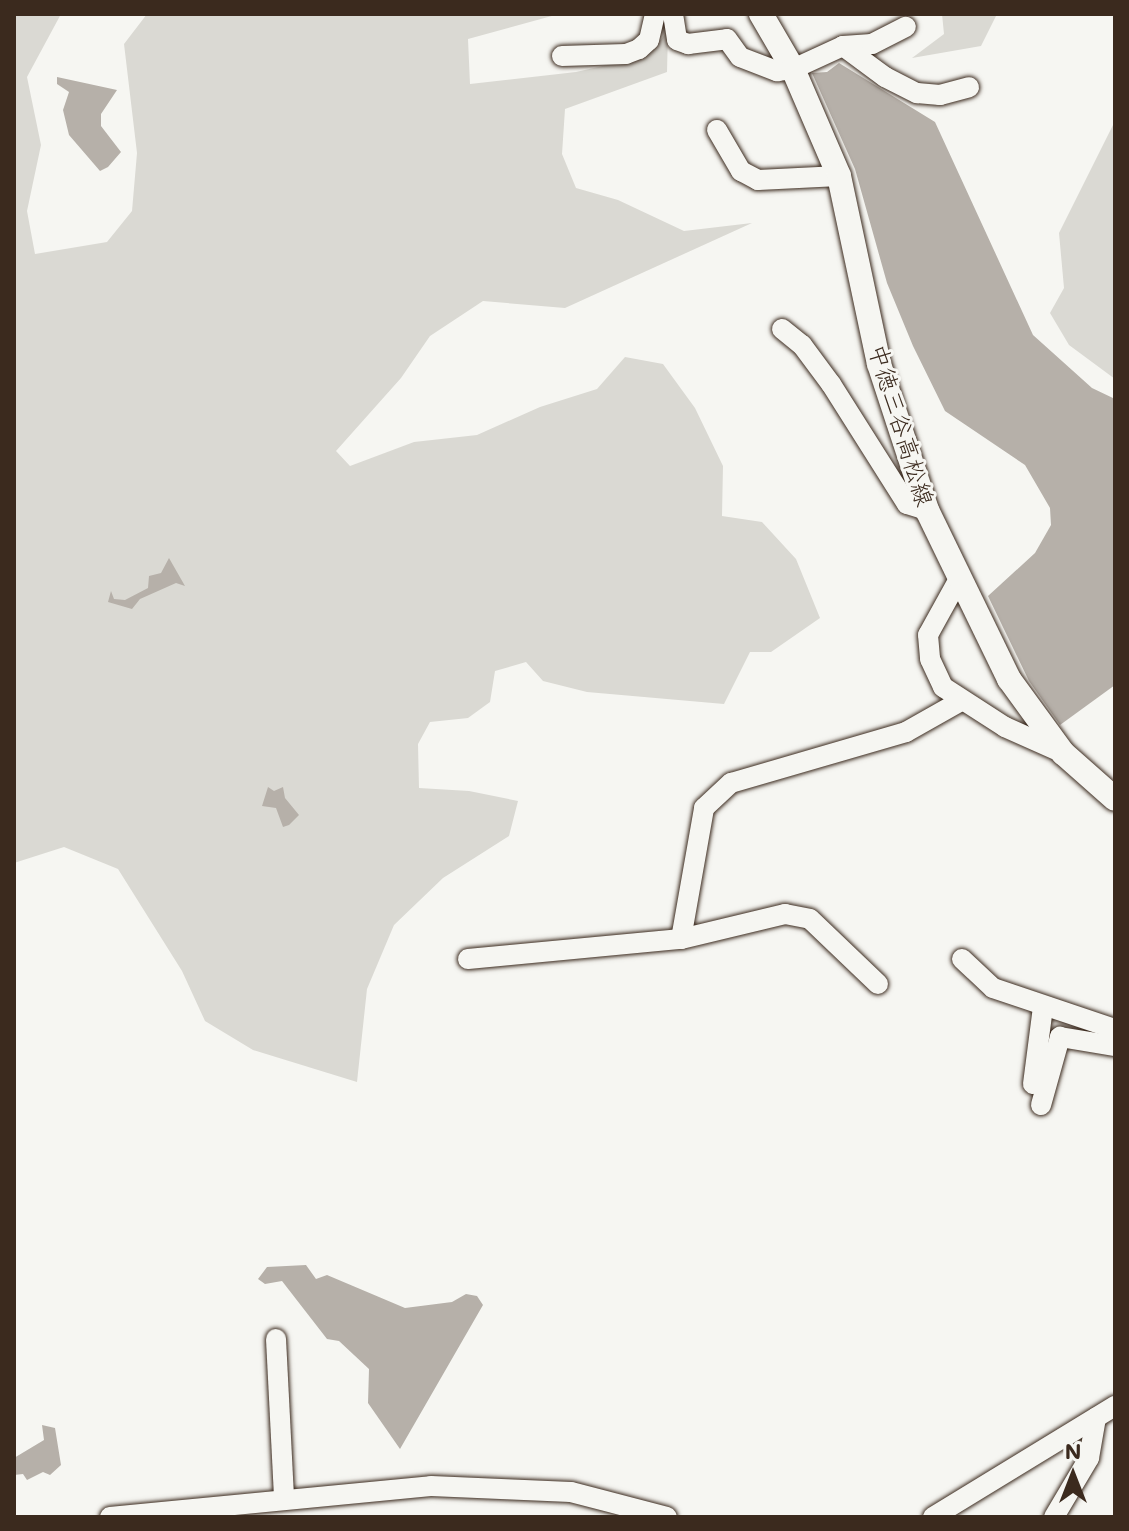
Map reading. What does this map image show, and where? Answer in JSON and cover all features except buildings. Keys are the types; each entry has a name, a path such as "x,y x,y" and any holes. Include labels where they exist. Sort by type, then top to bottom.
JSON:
{"main road":[{"name":"中徳三谷高松線","path":"761,14 793,69 839,176 879,364 927,510 1009,679 1063,753 1115,799"}],"street":[{"path":"562,56 626,54 639,49 649,40 655,14"},
{"path":"673,14 677,40 688,44 727,39 740,57 755,66 793,69 843,46 872,44 906,27"},
{"path":"843,46 885,77 917,93 940,95 969,87"},
{"path":"717,130 741,171 758,180 839,176"},
{"path":"782,329 802,345 831,384 907,504 927,510"},
{"path":"960,577 928,635 930,659 943,687 961,701 1063,753"},
{"path":"681,939 704,808 731,783 906,732 961,701"},
{"path":"468,959 681,939 785,914 810,919 878,984"},
{"path":"962,959 993,988 1115,1029"},
{"path":"1043,1007 1033,1088 1041,1105 1054,1043 1060,1037 1115,1046"},
{"path":"276,1339 284,1499"},
{"path":"933,1517 1115,1406"},
{"path":"1054,1517 1089,1458 1096,1418"},
{"path":"110,1517 431,1486 571,1492 667,1517"}],"shaded area":[{"path":"14,14 61,14 27,77 41,145 27,211 35,254 107,242 132,211 137,153 124,44 147,14 559,14 468,39 470,84 576,72 647,56 668,31 667,72 565,109 562,154 576,188 618,200 684,231 752,223 565,308 483,301 430,336 401,378 336,451 350,466 414,442 477,435 540,407 597,389 625,357 663,364 695,408 723,466 722,516 762,522 796,559 820,618 771,652 750,652 724,704 587,692 543,681 526,662 495,671 490,702 468,718 430,722 418,744 419,788 469,791 518,801 509,836 443,878 394,925 367,989 357,1082 253,1050 205,1021 182,971 118,869 64,847 14,863"},
{"path":"942,14 997,14 981,46 912,58 944,34"},
{"path":"839,63 935,122 1033,335 1092,388 1115,399 1115,685 1060,725 1029,681 988,596 1035,553 1051,525 1050,508 1025,465 945,411 913,346 887,283 855,169 812,73 827,72"},
{"path":"57,77 117,90 101,114 101,126 121,152 108,167 100,171 69,135 63,110 69,92 57,84"},
{"path":"1115,121 1115,379 1069,345 1050,313 1064,288 1059,233"},
{"path":"169,558 185,586 176,583 140,599 132,609 108,602 111,591 114,599 125,600 148,588 149,576 161,573"},
{"path":"268,787 274,791 283,787 285,798 299,815 289,825 283,827 276,808 262,806"},
{"path":"306,1265 316,1279 327,1275 405,1308 452,1302 466,1294 477,1296 483,1305 400,1449 368,1403 369,1369 339,1341 327,1339 282,1281 265,1284 258,1279 267,1267"},
{"path":"42,1425 55,1428 61,1465 50,1475 43,1472 27,1480 23,1474 14,1475 14,1458 44,1440"}]}
